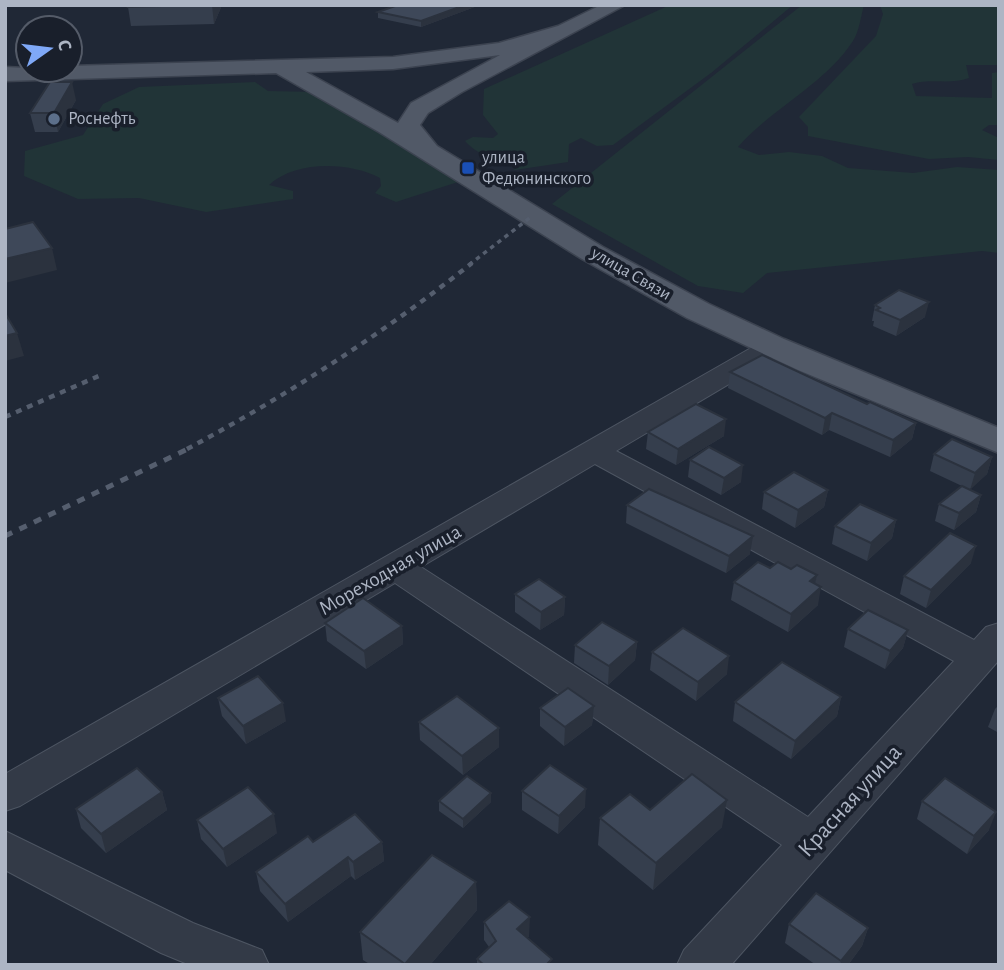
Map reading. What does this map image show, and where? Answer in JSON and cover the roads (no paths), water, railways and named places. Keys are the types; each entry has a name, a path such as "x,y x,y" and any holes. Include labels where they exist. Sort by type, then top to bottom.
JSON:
{"main road":[{"path":"431,155 408,125 413,115 454,87 616,5"},
{"path":"5,74 283,68 422,61 500,49 564,31"},
{"path":"422,61 440,65 452,76 454,87"},
{"path":"327,90 358,65"},
{"name":"улица Связи","path":"283,68 327,90 674,299 774,346 999,442"},
{"path":"348,103 395,105 431,101"}],"street":[{"name":"Мореходная улица","path":"5,794 774,346"},
{"path":"594,452 989,647"},
{"path":"396,567 813,843"},
{"name":"Красная улица","path":"701,965 989,647"},
{"path":"5,849 177,938 246,965"}],"railway":[{"path":"469,265 532,216"},
{"path":"187,449 334,362 472,263"},
{"path":"5,417 101,375"},
{"path":"5,536 190,448"}],"place":[{"name":"Роснефть","path":"54,119"},
{"name":"улица Федюнинского","path":"468,168"}]}
